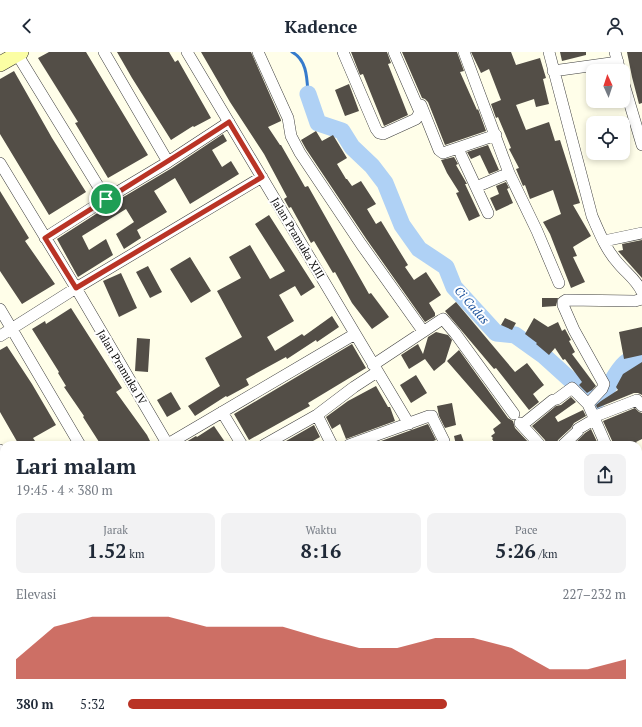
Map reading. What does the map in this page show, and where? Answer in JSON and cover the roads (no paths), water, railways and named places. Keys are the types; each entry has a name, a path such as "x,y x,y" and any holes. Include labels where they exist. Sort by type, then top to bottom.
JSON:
{"main road":[{"path":"0,64 18,53"}],"street":[{"path":"104,52 168,162"},
{"name":"Jalan Pramuka XIII","path":"187,52 409,424"},
{"path":"258,52 288,118 291,136 300,153 361,244 423,331"},
{"path":"343,52 376,129 379,133 383,134 416,119 420,112 394,52"},
{"path":"400,52 439,150 443,153 496,135"},
{"path":"464,52 509,173 538,231 559,282"},
{"path":"549,52 592,216 617,263 641,286"},
{"path":"18,53 106,199"},
{"path":"553,71 618,62"},
{"path":"630,104 642,145"},
{"path":"45,238 168,162 229,122"},
{"path":"460,155 488,214"},
{"name":"Jalan Pramuka IV","path":"0,163 76,288 166,441"},
{"path":"476,187 509,173"},
{"path":"0,336 12,330 76,288 262,177"},
{"path":"604,241 642,233"},
{"path":"591,401 602,390 604,384 574,330 563,302 566,300 635,301 642,299"},
{"path":"0,309 78,441"},
{"path":"271,441 317,415 423,331 441,320 445,320 519,421 536,441"},
{"path":"175,441 355,334"},
{"path":"519,421 557,399 572,388 591,401 594,418 604,441"},
{"path":"567,441 578,431 578,429 594,418 637,400 642,406"},
{"path":"222,412 240,441"},
{"path":"317,415 330,441"},
{"path":"360,441 432,416 444,441"}],"waterway":[{"name":"Ci Cadas","path":"292,52 301,60 305,70 308,94"},
{"name":"Ci Cadas","path":"308,94 318,123 342,131 352,147 372,166 385,183 402,225 419,249 446,267 454,287 496,333 515,335 543,355 595,402 606,391 619,370 630,360 636,361 642,367"}]}
